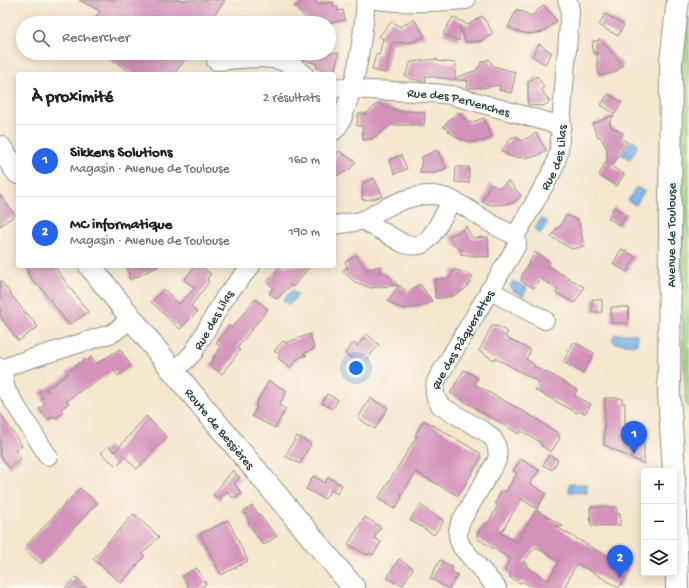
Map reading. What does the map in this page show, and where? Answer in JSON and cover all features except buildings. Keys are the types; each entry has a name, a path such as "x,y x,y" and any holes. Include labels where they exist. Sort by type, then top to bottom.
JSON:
{"main road":[{"name":"Avenue de Toulouse","path":"674,468 670,395 670,61 678,0"},
{"name":"Route de Bessières","path":"92,268 174,372 354,588"},
{"path":"675,504 677,588"}],"street":[{"path":"336,129 340,123 353,89 363,31 366,0"},
{"path":"377,0 435,2 466,0"},
{"name":"Rue des Lilas","path":"516,235 556,162 562,126 570,12 567,0"},
{"path":"216,61 233,60"},
{"path":"279,60 292,65 301,72"},
{"name":"Rue des Pervenches","path":"336,87 451,95 562,126"},
{"path":"336,225 363,220 415,196 429,194 440,195 452,200 505,232 516,235"},
{"path":"363,220 404,244 411,246 418,245 425,242 430,236 452,200"},
{"name":"Rue des Pâquerettes","path":"497,588 462,546 458,539 457,531 461,521 498,460 499,451 493,437 487,432 441,406 436,400 434,391 436,381 517,245 516,235"},
{"name":"Rue des Lilas","path":"174,372 193,353 225,297 249,268"},
{"path":"489,290 545,320"},
{"path":"48,456 6,390 1,368 113,333 131,319"}],"green space":[{"path":"689,18 689,408 686,404 683,346 680,118 681,57"}],"water":[{"path":"630,142 636,142 637,147 630,159 622,155"},
{"path":"636,187 644,191 636,205 628,201"},
{"path":"541,218 548,222 540,234 534,229"},
{"path":"513,281 527,288 523,296 511,289 510,287"},
{"path":"292,290 298,295 289,305 283,300"},
{"path":"637,334 637,345 615,343 612,339 614,335"},
{"path":"569,484 587,484 587,493 569,492"}],"place":[{"name":"Sikkens Solutions","path":"634,454"},
{"name":"MC informatique","path":"620,578"}]}
